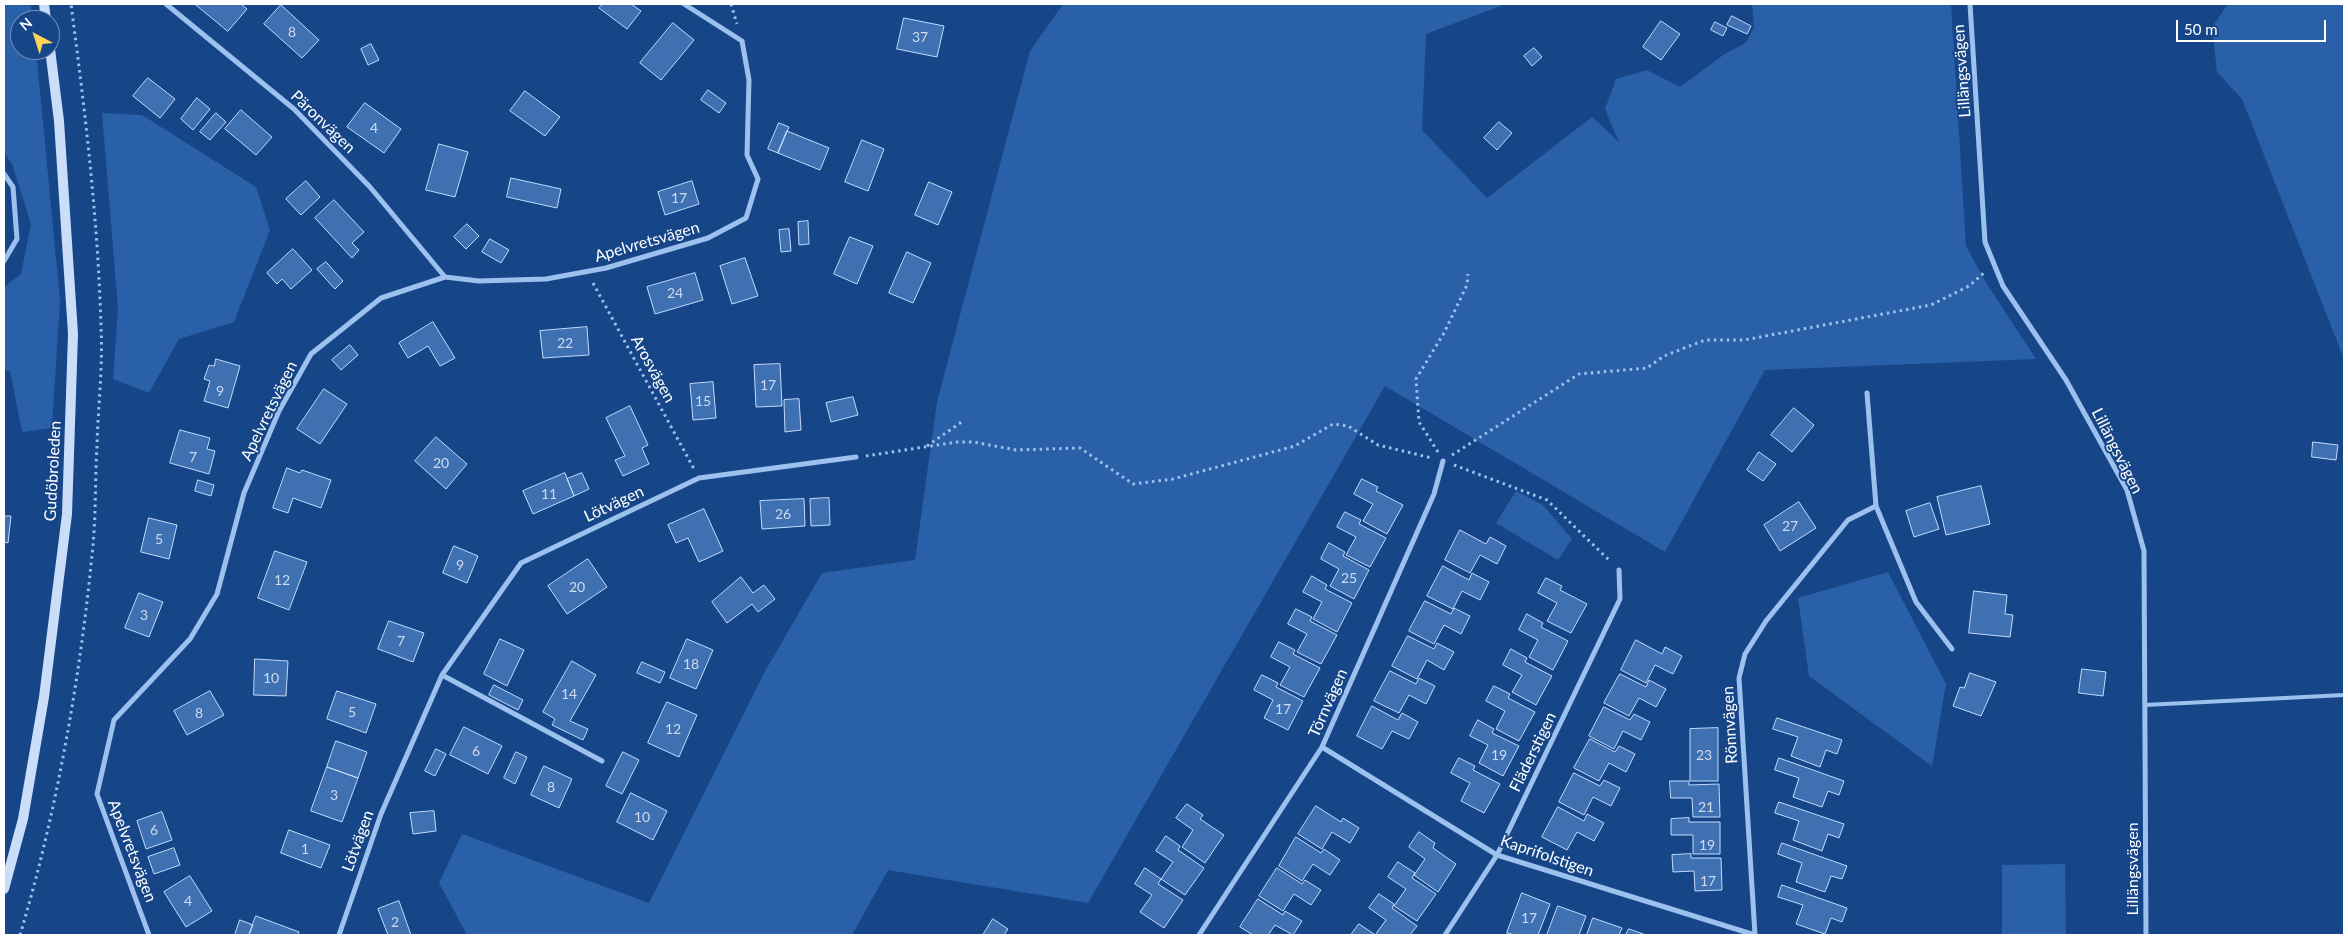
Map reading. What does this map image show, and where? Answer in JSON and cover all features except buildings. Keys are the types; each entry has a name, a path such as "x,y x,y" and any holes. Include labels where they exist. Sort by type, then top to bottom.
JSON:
{"main road":[{"name":"Gudöbroleden","path":"4,889 23,819 44,697 68,514 73,334 59,121 51,60"}],"street":[{"name":"Päronvägen","path":"166,4 294,109 370,187 445,277"},
{"name":"Apelvretsvägen","path":"149,935 97,794 114,720 190,639 217,594 244,493 279,411 311,354 381,298 445,277 479,281 546,279 586,272 708,238 746,218 758,179 747,155 750,80 742,41 684,4"},
{"name":"Lillängsvägen","path":"1970,4 1985,242 2003,286 2066,380 2127,490 2144,551 2146,935"},
{"path":"4,174 13,186 17,240 4,261"},
{"path":"1867,393 1876,506 1916,602 1952,649"},
{"name":"Lötvägen","path":"339,935 381,814 442,675 521,562 699,478 856,457"},
{"name":"Törnvägen","path":"1199,935 1322,746 1434,494 1443,461"},
{"name":"Rönnvägen","path":"1755,935 1739,678 1745,654 1766,621 1848,520 1876,506"},
{"name":"Fläderstigen","path":"1445,935 1497,855 1620,599 1619,570"},
{"path":"442,675 602,761"},
{"name":"Kaprifolstigen","path":"1322,746 1497,855 1755,935"}],"lane":[{"path":"2145,705 2344,695"}],"path":[{"path":"1443,461 1579,374 1647,368 1664,356 1705,340 1744,340 1931,305 1969,286 1994,264"},
{"name":"Arosvägen","path":"586,272 699,478"},
{"path":"1443,461 1419,422 1416,379 1444,333 1467,285 1468,274"},
{"path":"926,447 963,421"},
{"path":"856,457 957,442 974,442 1016,450 1080,448 1133,484 1173,479 1295,446 1333,424 1348,426 1378,445 1443,461 1547,500 1619,570"}],"shaded area":[{"path":"4,4 30,4 31,10 10,10 10,60 37,60 60,300 52,428 22,432 10,371 4,370 4,287 21,274 31,224 12,164 4,153"},
{"path":"1063,4 1506,4 1426,34 1422,130 1487,198 1592,117 1619,142 1605,109 1616,79 1647,70 1680,87 1726,53 1746,43 1754,27 1752,4 1951,4 1966,246 1985,281 2036,359 1765,370 1665,552 1385,386 1088,903 888,870 852,935 467,935 439,883 462,834 649,903 764,673 822,573 915,560 937,402 1030,51"},
{"path":"2228,4 2344,4 2344,359 2242,99 2217,72 2212,27"},
{"path":"102,113 142,115 256,187 270,230 234,322 179,339 149,393 113,379 118,309"},
{"path":"1516,491 1543,505 1572,539 1558,560 1496,523"},
{"path":"1888,572 1946,684 1932,766 1809,676 1798,598"},
{"path":"2065,864 2066,935 2002,935 2002,865"}]}
